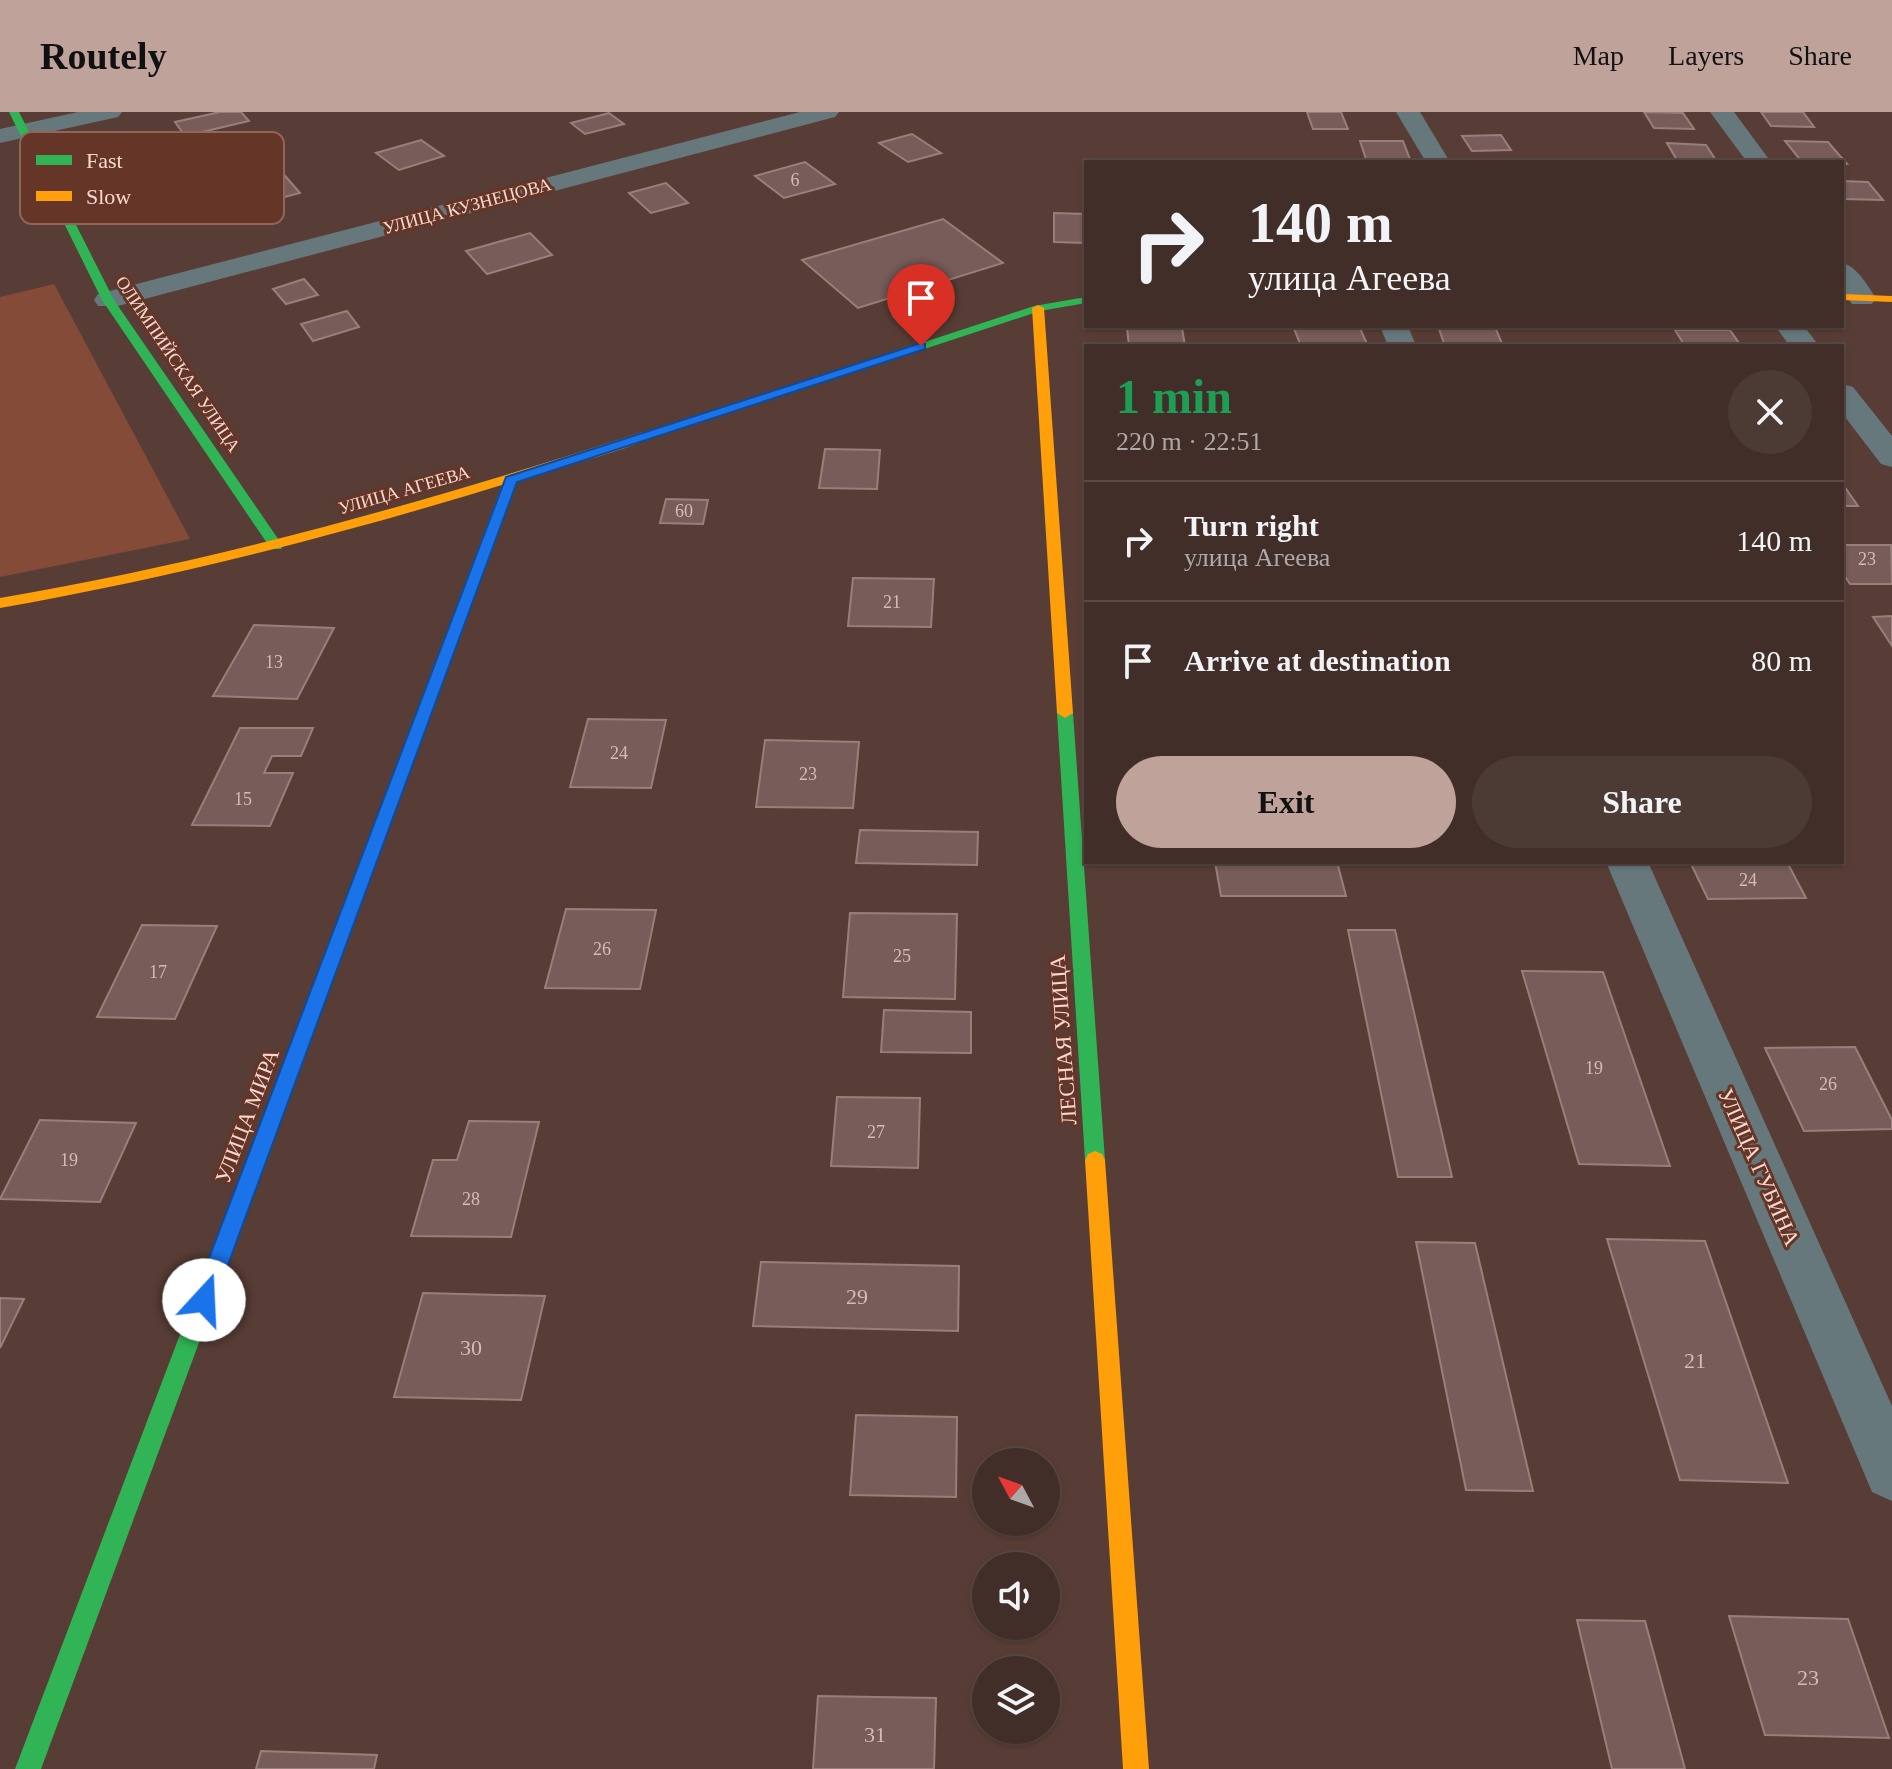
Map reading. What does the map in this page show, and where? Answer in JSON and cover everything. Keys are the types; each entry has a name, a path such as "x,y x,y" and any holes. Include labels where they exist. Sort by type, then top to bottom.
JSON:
{"street":[{"path":"0,136 19,121 110,112"},
{"name":"УЛИЦА КУЗНЕЦОВА","path":"108,300 827,112"},
{"path":"1408,112 1437,160"},
{"path":"1722,112 1758,160"},
{"name":"ОЛИМПИЙСКАЯ УЛИЦА","path":"70,224 108,300 276,546"},
{"path":"1844,276 1852,298 1892,299"},
{"name":"УЛИЦА АГЕЕВА","path":"0,603 69,594 276,546 511,480 1038,308 1084,300"},
{"name":"ЛЕСНАЯ УЛИЦА","path":"1038,308 1136,1769"},
{"path":"1791,328 1803,344"},
{"path":"1844,396 1892,457"},
{"name":"УЛИЦА МИРА","path":"28,1769 511,480"},
{"name":"УЛИЦА ГУБИНА","path":"1628,864 1892,1472"}],"shaded area":[{"path":"54,284 190,539 0,577 0,297"}],"building":[{"path":"220,112 241,112 249,121 202,132 182,132 175,122"},
{"path":"1307,112 1341,112 1348,129 1313,129"},
{"path":"1644,112 1683,113 1694,129 1654,128"},
{"path":"1761,112 1803,112 1814,127 1771,126"},
{"path":"609,113 624,124 585,134 571,123"},
{"path":"912,134 941,153 908,162 879,143"},
{"path":"1501,135 1511,150 1472,151 1462,136"},
{"path":"421,140 444,156 399,170 376,153"},
{"path":"1360,141 1403,141 1410,160 1366,160"},
{"path":"1785,141 1828,142 1844,160 1800,160"},
{"path":"1667,143 1706,145 1716,160 1677,160"},
{"path":"805,162 835,184 784,198 755,176"},
{"path":"284,175 300,193 284,197"},
{"path":"1844,181 1868,182 1883,200 1844,199"},
{"path":"666,183 688,203 651,213 629,193"},
{"path":"1054,213 1084,214 1084,243 1054,242"},
{"path":"943,219 1003,263 858,308 802,260"},
{"path":"530,233 552,255 487,274 466,251"},
{"path":"304,279 318,295 286,304 273,289"},
{"path":"347,311 359,327 313,341 301,324"},
{"path":"1127,328 1182,328 1185,344 1129,344"},
{"path":"1294,328 1360,328 1367,344 1300,344"},
{"path":"1439,328 1495,328 1502,344 1444,344"},
{"path":"1675,330 1730,330 1740,344 1684,344"},
{"path":"825,449 880,450 877,489 819,488"},
{"path":"1844,486 1858,506 1844,506"},
{"path":"666,499 708,500 703,524 660,523"},
{"path":"1844,545 1891,545 1892,584 1850,584 1844,575"},
{"path":"853,578 934,579 931,627 848,626"},
{"path":"1892,616 1892,646 1873,617"},
{"path":"254,625 334,628 297,699 213,696"},
{"path":"588,719 666,720 651,788 570,787"},
{"path":"240,728 313,728 301,756 272,756 264,773 293,773 270,826 192,825"},
{"path":"765,740 859,742 853,808 756,807"},
{"path":"860,830 978,832 977,865 856,863"},
{"path":"1215,864 1338,864 1346,896 1221,896"},
{"path":"1691,864 1788,864 1806,898 1708,899"},
{"path":"566,909 656,910 640,989 545,988"},
{"path":"850,913 957,914 955,999 843,997"},
{"path":"142,925 217,926 175,1019 97,1017"},
{"path":"1348,930 1395,930 1452,1177 1398,1177"},
{"path":"1522,971 1603,972 1670,1166 1579,1164"},
{"path":"884,1010 971,1012 971,1053 881,1052"},
{"path":"1855,1047 1892,1120 1892,1129 1804,1131 1765,1048"},
{"path":"837,1097 920,1098 918,1168 831,1166"},
{"path":"40,1120 136,1123 100,1202 0,1199"},
{"path":"469,1121 539,1122 511,1237 411,1236 433,1160 457,1160"},
{"path":"1607,1239 1705,1241 1788,1483 1680,1480"},
{"path":"1416,1242 1475,1243 1533,1491 1466,1490"},
{"path":"761,1262 959,1266 958,1331 753,1326"},
{"path":"423,1293 545,1296 521,1400 394,1397"},
{"path":"0,1298 24,1299 0,1348"},
{"path":"856,1415 957,1417 956,1497 850,1495"},
{"path":"1729,1616 1848,1619 1889,1738 1765,1735"},
{"path":"1577,1620 1645,1621 1685,1769 1612,1769"},
{"path":"818,1696 936,1698 934,1769 813,1769"},
{"path":"261,1751 377,1755 374,1769 256,1769"}],"traffic: fast":[{"path":"14,112 24,132"},
{"path":"70,224 108,300 276,546"},
{"path":"648,435 1038,308 1084,300"},
{"path":"419,726 511,480"},
{"path":"1065,713 1095,1160"},
{"path":"28,1769 276,1108"}],"traffic: slow":[{"path":"1844,297 1892,299"},
{"path":"1038,308 1065,713"},
{"path":"0,603 83,589 246,553 408,510 648,435"},
{"path":"276,1108 419,726"},
{"path":"1095,1160 1136,1769"}],"route":[{"path":"204,1300 511,480 921,346"}]}
